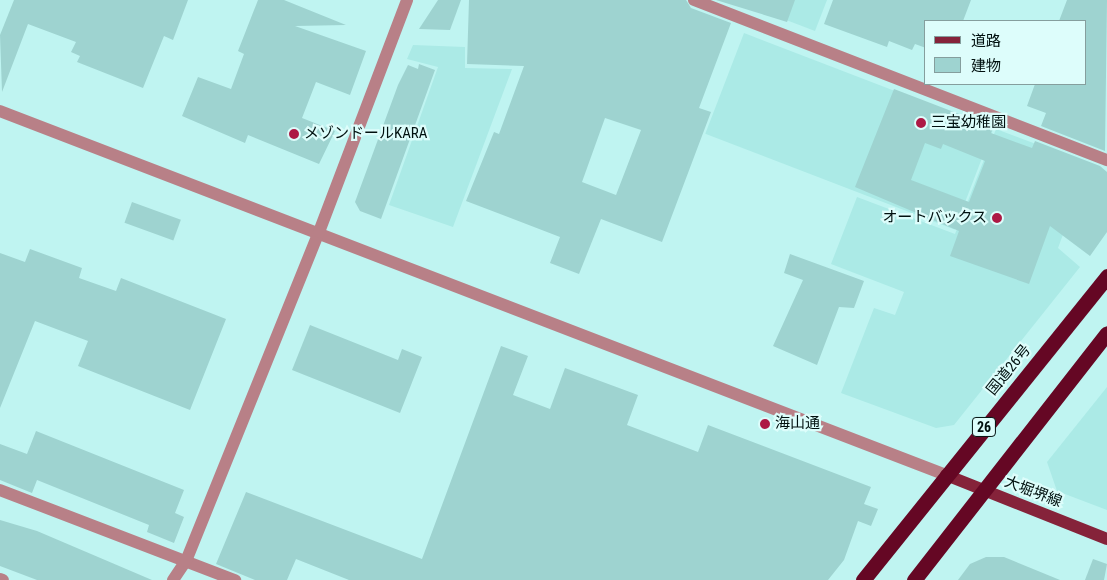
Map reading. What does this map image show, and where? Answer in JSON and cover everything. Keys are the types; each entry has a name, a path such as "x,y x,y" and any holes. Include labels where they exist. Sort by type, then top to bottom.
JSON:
{"highway":[{"name":"国道26号","path":"863,580 1107,276"},
{"path":"914,580 986,491 1107,333"}],"main road":[{"name":"大堀堺線","path":"946,475 1107,539"}],"street":[{"path":"173,580 186,561 319,232 407,0"},
{"path":"694,0 1107,160"},
{"path":"0,111 319,232 946,475"},
{"path":"0,490 235,580"}],"shaded area":[{"path":"734,0 827,0 815,31"},
{"path":"744,33 993,129 955,230 705,134"},
{"path":"413,45 465,47 465,68 512,69 453,227 389,205 438,67 407,59"},
{"path":"996,129 1089,164 1058,248 1080,267 954,425 936,428 841,393 874,308 895,315 904,292 831,264 857,197 955,234"},
{"path":"1107,387 1107,510 1057,491 1047,462"}],"building":[{"path":"14,0 188,0 173,40 164,36 143,88 77,62 80,56 71,52 76,42 28,24 2,92 0,35"},
{"path":"258,0 284,0 346,25 295,26 366,51 350,95 316,82 302,118 335,131 319,164 248,135 245,143 182,116 198,77 231,89 244,54 238,51"},
{"path":"438,0 461,0 450,30 419,29"},
{"path":"469,0 686,0 691,8 731,23 699,108 711,112 662,242 601,219 579,274 550,263 560,237 466,201 494,132 499,134 524,66 467,64","holes":["605,118 641,130 616,195 582,182"]},
{"path":"716,0 795,0 787,22"},
{"path":"833,0 971,0 963,20 924,20 924,47 915,44 912,50 889,41 887,47 824,24"},
{"path":"1067,0 1107,0 1105,151 1041,126 1046,113 1027,106 1035,85 1087,85 1087,20 1059,20"},
{"path":"419,64 435,70 381,219 360,211 355,202 398,85 408,65 418,69"},
{"path":"894,89 993,127 991,133 1032,148 1035,141 1100,166 1107,172 1107,232 1090,256 1050,226 1029,284 950,256 959,231 855,187","holes":["925,143 941,149 943,144 985,161 969,202 911,180"]},
{"path":"132,202 181,220 173,240 124,223"},
{"path":"30,249 82,268 79,278 116,291 121,278 226,319 190,410 78,366 88,341 35,321 0,408 0,253 25,262"},
{"path":"790,254 864,281 854,308 839,307 817,365 773,346 803,280 784,273"},
{"path":"310,325 398,360 402,349 422,357 400,413 292,370"},
{"path":"501,346 528,356 513,395 550,409 565,368 638,395 627,425 698,452 708,425 871,487 864,504 878,509 871,526 858,521 844,560 828,580 349,580 296,559 287,580 255,580 216,564 246,492 422,559"},
{"path":"36,431 184,490 175,513 184,517 174,543 147,532 149,525 37,480 32,493 0,480 0,444 27,454"},
{"path":"0,520 37,531 152,580 37,580 0,566"},
{"path":"986,557 1004,557 1060,580 958,580 970,564"},
{"path":"1093,559 1107,564 1104,580 1085,580"}],"place":[{"name":"三宝幼稚園","path":"921,123"},
{"name":"メゾンドールKARA","path":"294,134"},
{"name":"オートバックス","path":"997,218"},
{"name":"海山通","path":"765,424"}]}
